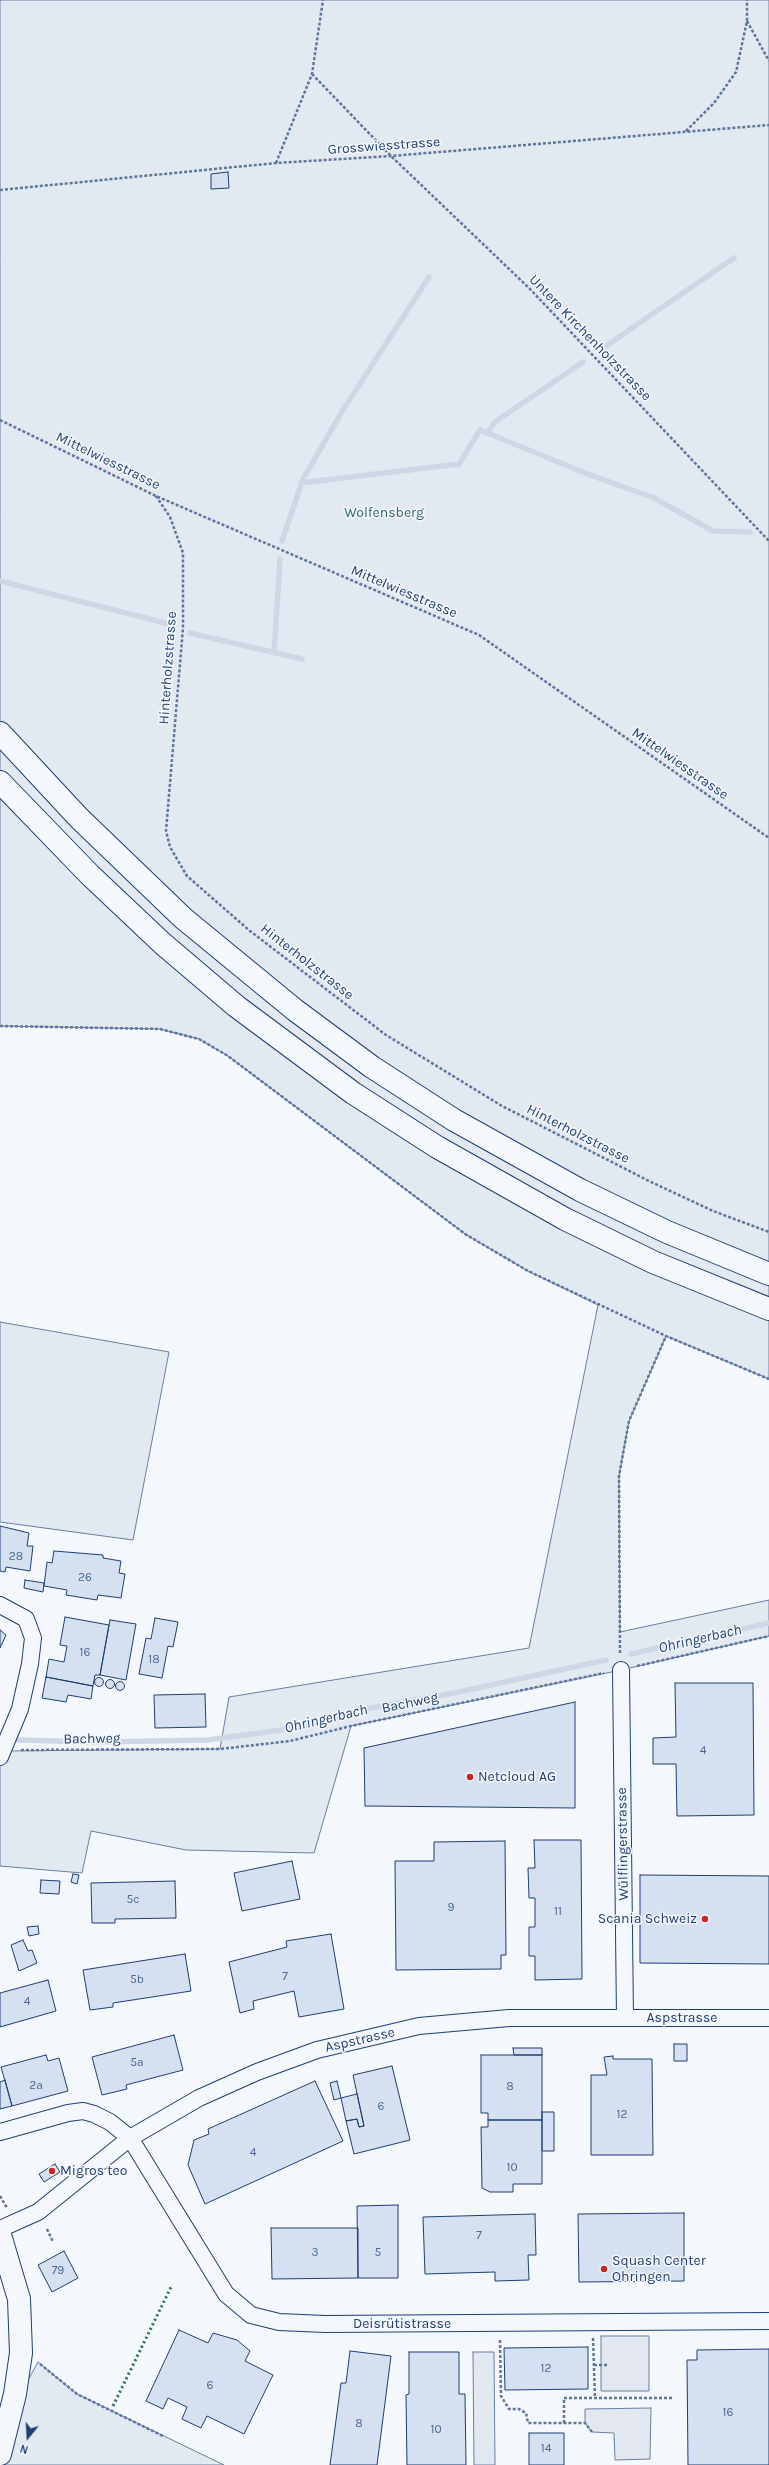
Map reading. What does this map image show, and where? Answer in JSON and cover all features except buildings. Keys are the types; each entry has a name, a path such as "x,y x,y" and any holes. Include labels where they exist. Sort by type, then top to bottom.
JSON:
{"main road":[{"path":"0,733 79,818 183,918 289,1006 372,1067 454,1120 574,1187 667,1232 769,1274"},
{"path":"0,782 90,875 162,943 236,1006 331,1077 436,1147 521,1196 609,1241 698,1281 769,1309"},
{"path":"698,1281 769,1322"},
{"path":"0,2235 19,2299 21,2353 14,2400 0,2454"}],"street":[{"path":"0,1605 26,1619 33,1638 30,1664 20,1709 1,1754"},
{"name":"Wülflingerstrasse","path":"621,1670 625,2018"},
{"name":"Aspstrasse","path":"0,2229 38,2212 130,2138 199,2098 256,2072 317,2050 360,2038 419,2026 509,2018 769,2018"},
{"name":"Deisrütistrasse","path":"0,2132 68,2113 83,2111 94,2114 110,2122 130,2138 226,2294 251,2315 279,2322 325,2324 769,2321"}],"path":[{"path":"276,162 312,74 323,0"},
{"path":"686,131 714,104 736,72 747,21 747,0"},
{"path":"747,21 769,61"},
{"name":"Untere Kirchenholzstrasse","path":"312,74 391,156 529,288 769,541"},
{"name":"Grosswiesstrasse","path":"0,190 276,162 391,156 769,125"},
{"name":"Mittelwiesstrasse","path":"0,420 156,496 479,635 769,838"},
{"name":"Hinterholzstrasse","path":"156,496 170,517 183,553 183,628 166,831 170,847 188,876 250,931 386,1035 509,1110 649,1181 713,1211 769,1232"},
{"path":"0,1026 160,1029 199,1039 228,1056 465,1234 528,1271 666,1336 769,1379"},
{"path":"621,1670 619,1476 629,1421 666,1336"},
{"name":"Bachweg","path":"1,1754 220,1749 290,1741 351,1726 621,1670 769,1636"},
{"path":"47,2229 54,2242"},
{"path":"500,2323 501,2396 509,2409 519,2409 526,2413 528,2423 585,2423 592,2432"},
{"path":"593,2323 595,2398"},
{"path":"21,2353 38,2362 77,2394 163,2436"},
{"path":"594,2365 608,2365"},
{"path":"564,2423 564,2398 673,2398"}],"green space":[{"name":"Wolfensberg","path":"0,0 769,0 769,1379 666,1336 629,1421 619,1476 620,1632 769,1600 769,1636 621,1670 351,1726 314,1853 186,1850 91,1831 82,1873 0,1866 0,1757 3,1751 220,1749 229,1697 529,1648 598,1305 528,1271 465,1234 228,1056 199,1039 160,1029 0,1026"},
{"path":"0,1322 169,1352 133,1540 0,1522"},
{"path":"38,2362 77,2394 224,2465 0,2465 0,2454 12,2410"}],"shaded area":[{"path":"601,2336 649,2336 649,2391 601,2391"},
{"path":"473,2352 494,2352 495,2465 474,2465"},
{"path":"651,2408 650,2459 615,2460 614,2433 592,2432 585,2423 585,2409"}],"waterway":[{"path":"603,348 734,258"},
{"path":"282,541 303,479 343,410 429,277"},
{"path":"487,433 495,422 583,362"},
{"path":"301,483 459,464 480,430 585,473 654,498 713,531 750,532"},
{"path":"274,653 280,559"},
{"path":"0,581 169,624"},
{"path":"190,633 302,659"},
{"name":"Ohringerbach","path":"631,1654 769,1623"},
{"name":"Ohringerbach","path":"18,1740 95,1742 208,1740 281,1730 327,1721 359,1710 454,1693 606,1660"}],"hedge":[{"path":"113,2406 171,2287"}],"place":[{"name":"Netcloud AG","path":"470,1777"},
{"name":"Scania Schweiz","path":"705,1919"},
{"name":"Migros teo","path":"52,2171"},
{"name":"Squash Center Ohringen","path":"604,2269"}]}
